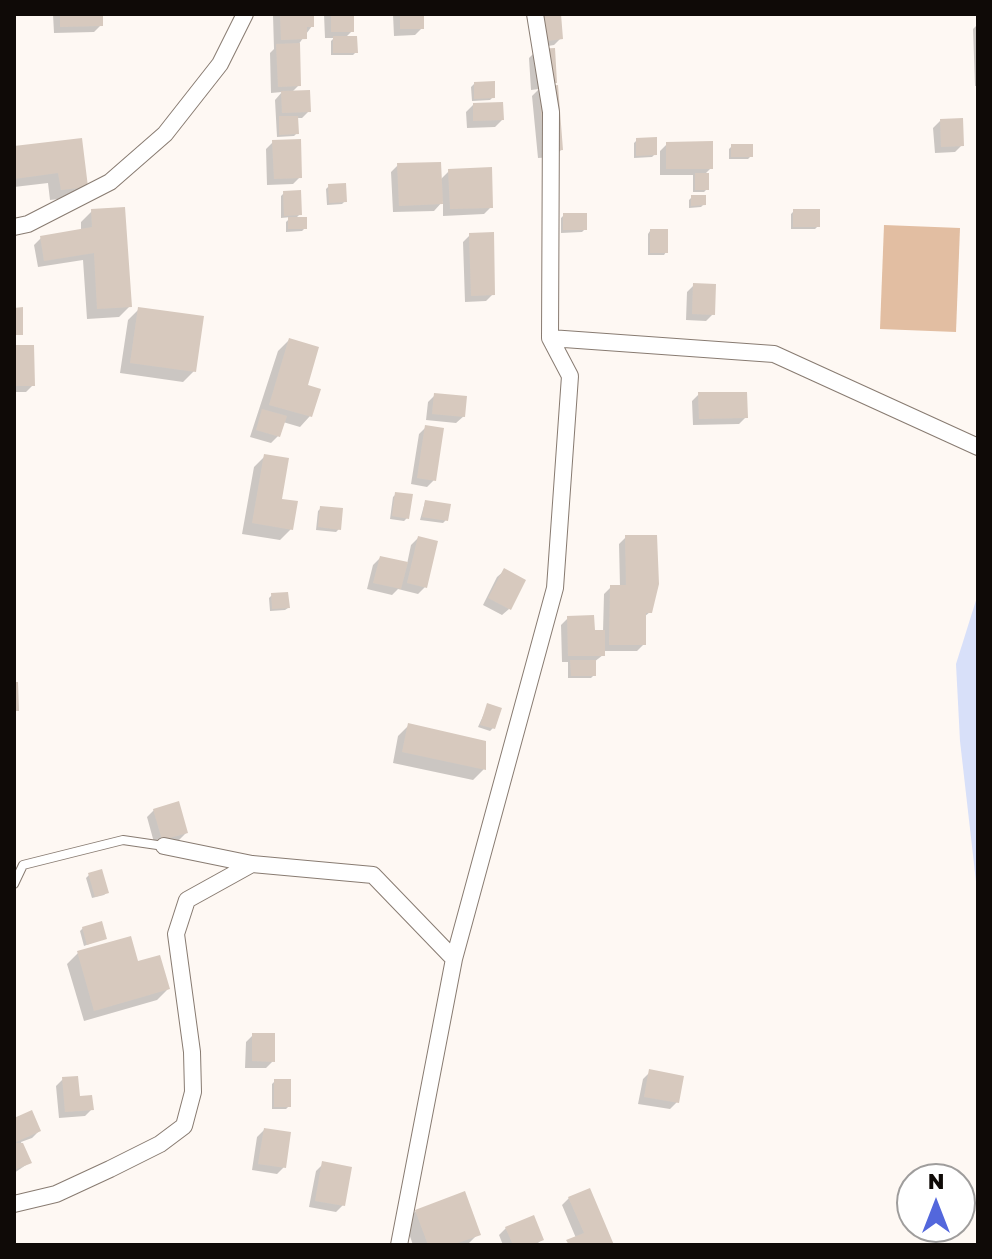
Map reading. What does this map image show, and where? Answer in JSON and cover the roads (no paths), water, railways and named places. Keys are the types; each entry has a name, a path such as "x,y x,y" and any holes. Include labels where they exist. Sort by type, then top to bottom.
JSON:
{"street":[{"path":"14,227 28,224 110,182 165,134 220,64 245,14"},
{"path":"399,1245 454,959 555,588 570,376 550,338 551,112 535,14"},
{"path":"550,338 774,354 978,447"},
{"path":"164,846 252,864 373,875 454,959"},
{"path":"14,1204 56,1194 160,1144 184,1126 193,1092 192,1052 176,934 187,900 252,864"}],"lane":[{"path":"14,884 23,865 123,840 164,846"}],"water":[{"path":"978,594 978,899 960,741 956,664"}]}
